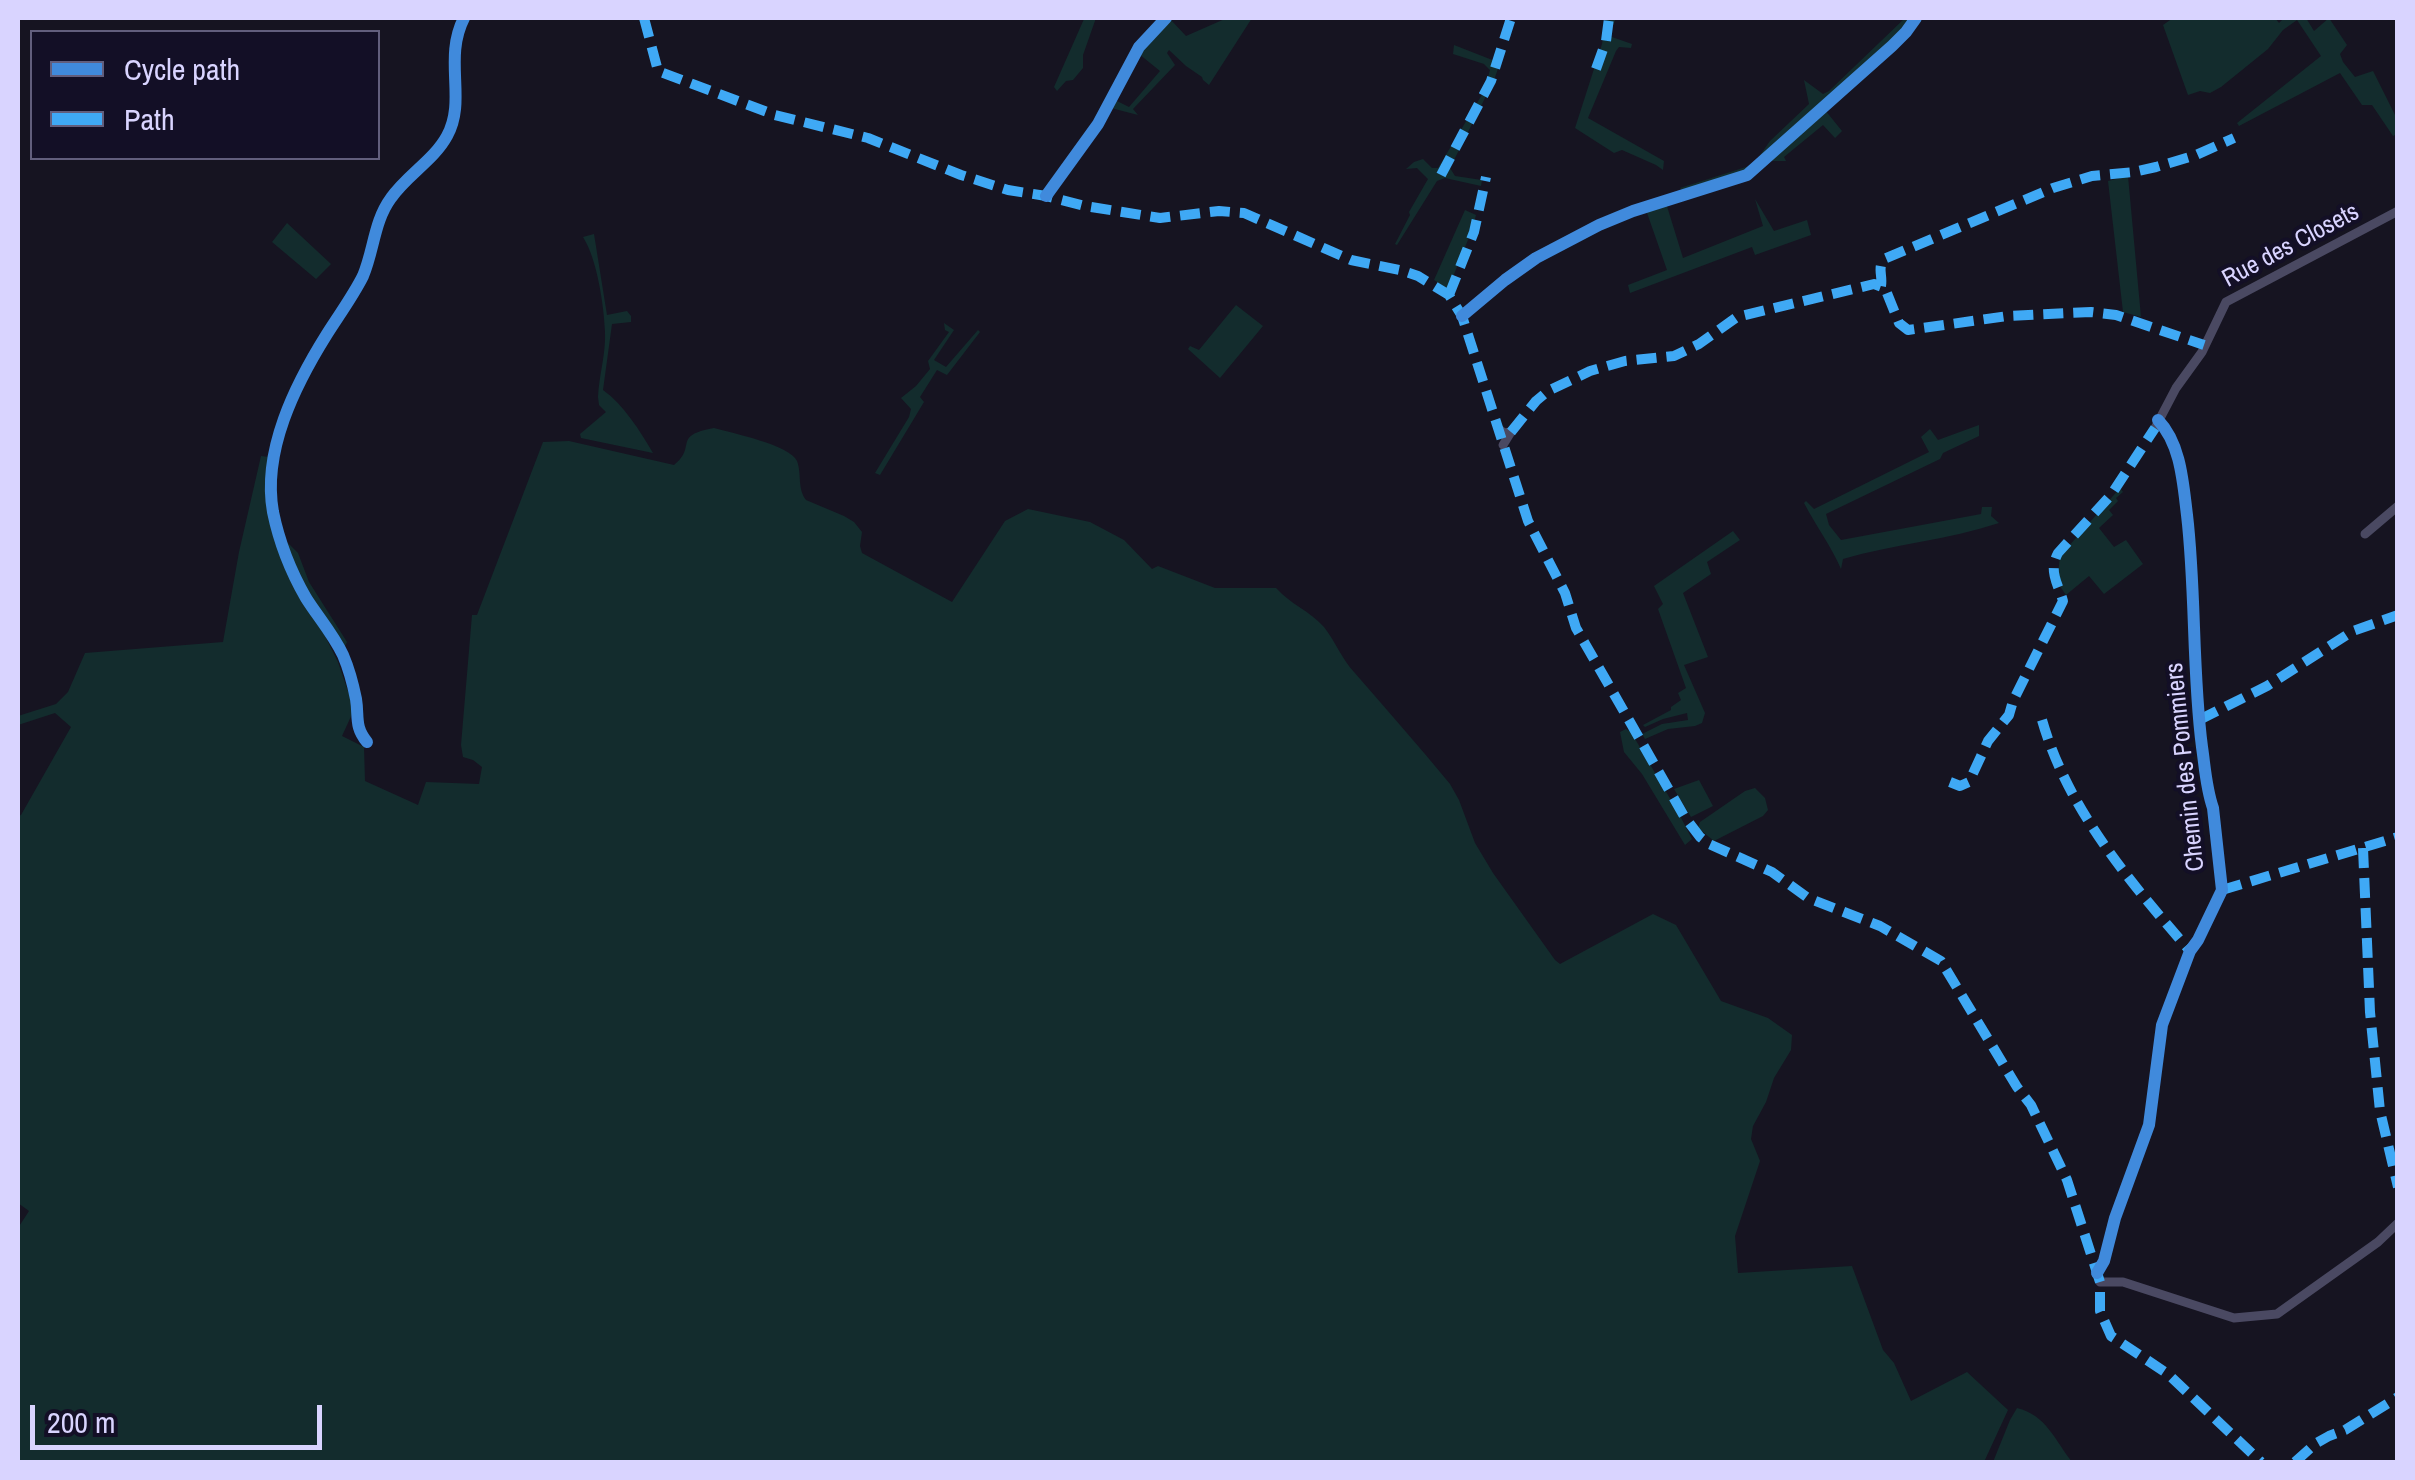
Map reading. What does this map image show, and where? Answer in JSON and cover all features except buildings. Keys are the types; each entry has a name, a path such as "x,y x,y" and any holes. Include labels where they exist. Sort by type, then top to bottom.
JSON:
{"street":[{"path":"367,742 359,731 356,696 343,655 306,598 282,545 271,498 273,461 296,393 361,280 379,217 389,200 450,132 456,107 453,57 457,31 464,18"},
{"path":"1046,196 1098,124 1133,57 1166,18"},
{"path":"1462,316 1536,258 1582,234 1633,210 1747,175 1892,46 1916,18"},
{"name":"Rue des Closets","path":"2156,424 2202,352 2226,302 2398,210"},
{"name":"Chemin des Pommiers","path":"2156,424 2163,424 2182,472 2191,549 2198,720 2222,890 2190,951 2162,1025 2149,1126 2115,1218 2099,1277 2234,1318 2277,1314 2378,1242 2398,1223"},
{"path":"1498,429 1511,432 1503,446"},
{"path":"2365,534 2398,506"}],"green space":[{"path":"1081,18 1096,18 1083,55 1083,68 1057,91 1054,87 1084,19"},
{"path":"1227,18 1252,18 1209,85 1169,50 1175,65 1133,109 1138,115 1111,108 1115,100 1129,107 1160,71 1139,54 1170,19 1186,36"},
{"path":"1606,18 1616,18 1609,36 1632,44 1631,48 1619,47 1616,51 1588,118 1664,161 1663,170 1622,150 1614,153 1575,128 1602,44"},
{"path":"1905,18 1911,18 1903,30 1746,172 1680,188 1756,161 1770,141 1809,104 1804,80 1823,94 1829,91"},
{"path":"2173,18 2275,18 2279,23 2284,18 2306,18 2314,31 2329,18 2347,45 2340,54 2355,77 2373,71 2397,119 2397,134 2393,136 2372,105 2362,105 2340,73 2239,126 2237,123 2321,56 2297,20 2221,87 2210,93 2188,95 2163,25"},
{"path":"1454,45 1500,63 1450,168 1455,176 1482,180 1481,186 1445,178 1437,181 1397,245 1409,212 1428,179 1417,168 1406,169 1423,159 1432,168 1438,168 1483,93 1490,70 1484,64 1453,54"},
{"path":"1825,110 1842,131 1835,138 1823,125 1784,157 1786,161 1769,161"},
{"path":"2128,176 2141,317 2123,312 2108,181"},
{"path":"1755,199 1774,231 1807,220 1811,235 1755,255 1752,247 1630,293 1628,285 1667,270 1646,210 1666,203 1683,258 1763,226"},
{"path":"1465,210 1476,215 1448,289 1434,280"},
{"path":"287,223 331,264 316,279 272,242"},
{"path":"594,234 607,315 627,311 631,316 631,322 612,324 603,390 625,411 653,453 581,438 580,434 606,412 598,397 605,340 603,309 596,270 583,237"},
{"path":"1236,305 1263,326 1220,378 1188,349 1190,346 1199,350"},
{"path":"944,323 954,330 934,360 946,367 980,332 947,375 937,370 920,397 924,402 880,475 875,473 909,417 911,409 901,398 930,369 928,361 949,332"},
{"path":"1979,425 1979,436 1943,453 1940,459 1826,514 1841,540 1981,514 1982,507 1992,507 1991,516 1999,523 1843,559 1841,569 1804,503 1814,509 1929,452 1921,437 1930,429 1938,440"},
{"path":"714,428 760,440 792,455 806,500 854,522 862,532 862,553 952,602 1005,521 1028,509 1090,522 1124,540 1152,569 1158,566 1215,588 1276,588 1313,616 1350,667 1450,784 1475,843 1555,960 1560,964 1653,914 1676,925 1721,1001 1768,1018 1792,1035 1791,1050 1753,1126 1751,1139 1760,1161 1735,1236 1738,1273 1852,1266 1883,1350 1894,1363 1911,1401 1967,1372 2008,1410 1984,1462 18,1462 18,1228 29,1211 18,1203 18,816 71,727 55,713 18,725 18,716 56,704 68,692 85,653 223,642 261,456 269,457 268,507 281,552 304,604 338,662 353,712 342,736 364,747 365,781 418,805 426,782 479,784 482,767 463,757 461,745 472,615 477,615 543,442 569,441 674,465 693,434"},
{"path":"2120,488 2123,492 2109,510 2113,515 2099,528 2114,547 2126,540 2143,564 2104,594 2089,576 2066,595 2057,582 2060,556"},
{"path":"1733,531 1740,540 1707,562 1711,574 1683,593 1708,657 1684,665 1705,713 1702,723 1668,729 1645,739 1642,734 1662,724 1688,720 1687,713 1643,725 1671,710 1681,700 1678,693 1686,688 1658,609 1663,604 1654,586"},
{"path":"285,540 298,553 309,582 347,642 343,650 302,583"},
{"path":"1626,729 1692,839 1685,845 1624,752 1620,732"},
{"path":"1699,780 1713,806 1691,817 1674,789"},
{"path":"1755,788 1765,798 1768,810 1763,816 1714,841 1698,828 1700,822"},
{"path":"2017,1408 2043,1422 2072,1462 1993,1462"}],"marked path":[{"path":"644,18 658,71 775,115 868,138 1008,190 1160,218 1219,211 1244,213 1351,260 1418,276 1449,295 1462,316 1528,521 1565,593 1576,628 1684,816 1709,844 1772,872 1808,898 1880,926 1941,961 2031,1105 2067,1180 2100,1282 2100,1311 2111,1336 2168,1374 2261,1462"},
{"path":"1441,175 1491,81 1511,18"},
{"path":"1596,69 1609,18"},
{"path":"1881,286 1884,259 2053,188 2092,176 2156,167 2234,138"},
{"path":"1449,295 1474,232 1486,177"},
{"path":"1511,432 1548,391 1590,371 1625,361 1674,356 1737,317 1874,284 1885,288 1899,323 1908,330 2008,316 2091,312 2116,315 2204,345"},
{"path":"1950,782 1960,786 1969,782 1988,741 2009,715 2063,601 2054,572 2058,553 2111,495 2155,428"},
{"path":"2199,720 2267,686 2353,631 2398,615"},
{"path":"2042,720 2053,753 2084,814 2124,871 2190,951"},
{"path":"2222,890 2398,837"},
{"path":"2363,848 2370,1012 2380,1111 2398,1187"},
{"path":"2295,1462 2315,1444 2398,1397"}],"cycle path":[{"path":"367,742 359,726 355,693 343,655 306,598 282,545 273,512 272,466 293,397 363,276 385,207 447,136 455,108 455,49 464,18"},
{"path":"1046,196 1098,124 1139,47 1166,18"},
{"path":"1462,316 1536,258 1599,225 1747,175 1892,46 1916,18"},
{"path":"2097,1273 2149,1125 2162,1025 2190,951 2222,890 2199,718 2184,490 2172,440 2158,420"}]}
